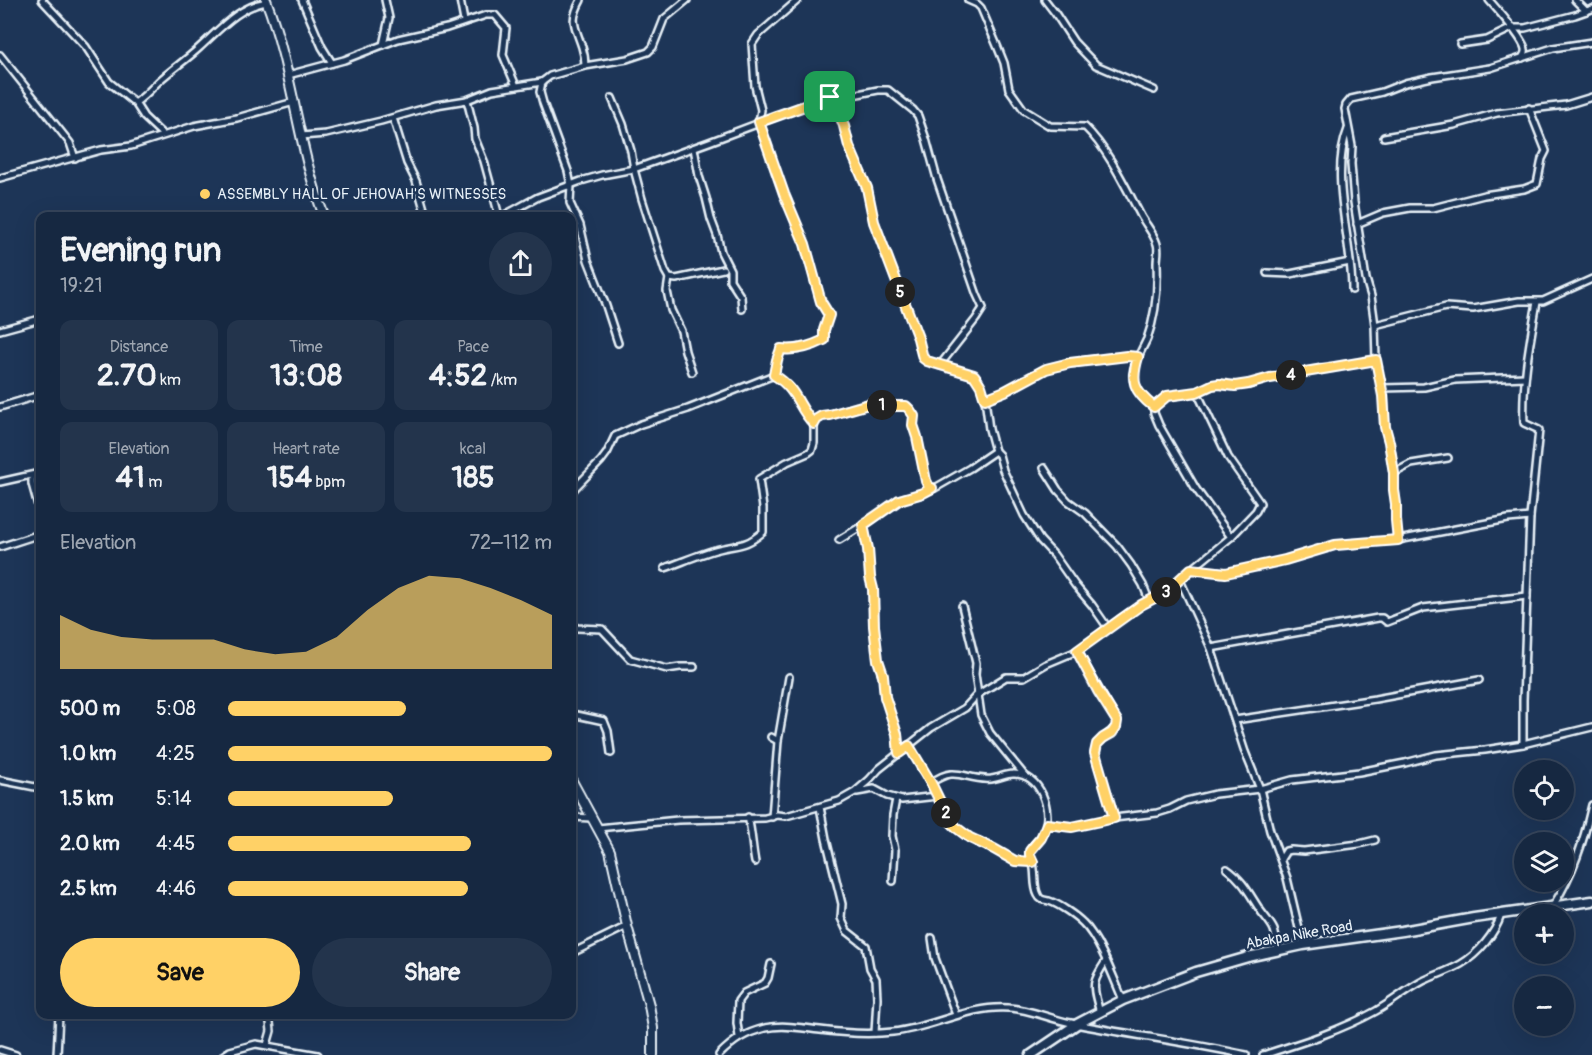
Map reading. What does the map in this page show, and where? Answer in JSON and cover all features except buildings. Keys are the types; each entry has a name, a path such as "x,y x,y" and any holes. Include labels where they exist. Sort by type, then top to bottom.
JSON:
{"main road":[{"name":"Abakpa Nike Road","path":"1569,904 1592,901"},
{"name":"Abakpa Nike Road","path":"1030,1055 1077,1024 1124,1000 1196,972 1304,945 1514,913"}],"street":[{"path":"42,0 86,47 109,82 135,103 144,117 163,135"},
{"path":"302,0 322,47 332,63"},
{"path":"383,45 389,18 385,0"},
{"path":"460,0 464,21"},
{"path":"581,0 574,12 575,29 583,48 585,66"},
{"path":"301,136 327,134 436,105 466,100 492,90 542,82 550,76 585,66 627,59 648,52 653,47 664,20 687,0"},
{"path":"774,375 781,349 809,347 824,340 824,330 829,315 821,302 805,244 784,194 759,122 761,110 755,86 752,44 758,35 798,0"},
{"path":"968,0 981,8 1004,63 1009,89 1019,104 1024,110 1050,126 1085,128 1093,135 1154,238 1158,250 1155,302 1147,338 1133,374 1144,399 1154,407"},
{"path":"1045,0 1074,42 1096,65 1154,90"},
{"path":"1489,0 1523,44 1525,51 1522,58"},
{"path":"1575,0 1589,10"},
{"path":"135,103 228,21 250,6 267,1 288,75 308,170 323,212"},
{"path":"1460,45 1487,40 1512,28 1525,28 1589,10"},
{"path":"288,75 332,63 398,39 447,28 486,15 495,15 506,28 503,55 516,86"},
{"path":"1398,540 1394,473 1376,360 1371,296 1357,224 1351,172 1352,146 1346,105 1351,99 1382,92 1405,83 1490,68 1552,48 1592,42"},
{"path":"1523,44 1542,52"},
{"path":"0,55 70,143 75,158"},
{"path":"542,82 540,92 568,171 571,185 570,203 574,212"},
{"path":"509,212 538,197 571,185 602,175 634,169 830,97 888,90 913,110 921,123 937,179 983,308 940,365"},
{"path":"830,97 840,115 849,146 867,188 874,222 918,338 923,358 974,375 985,399 995,451 999,455 1007,478 1033,529 1108,628"},
{"path":"1384,138 1454,125 1497,113 1566,105 1592,97"},
{"path":"612,98 623,124 659,254 669,278 667,291 671,310 681,331 692,372"},
{"path":"466,100 475,139 500,212"},
{"path":"0,178 101,150 130,146 194,126 237,118 294,102"},
{"path":"1357,224 1383,213 1410,208 1433,208 1484,195 1524,189 1537,184 1546,150 1529,108"},
{"path":"393,118 425,212"},
{"path":"1348,127 1342,143 1340,158 1352,290"},
{"path":"694,148 711,219 721,252 730,270 730,280 741,297 742,309"},
{"path":"576,216 588,260 618,343"},
{"path":"1267,273 1290,274 1350,262"},
{"path":"669,278 676,279 723,269"},
{"path":"1374,325 1446,307 1473,309 1543,301 1592,279"},
{"path":"1523,744 1530,517 1539,430 1524,423 1523,403 1537,302"},
{"path":"0,330 36,320"},
{"path":"985,399 1046,369 1070,363 1127,356 1138,357"},
{"path":"1231,537 1196,489 1159,425 1154,407 1167,396 1197,392 1212,385 1242,386 1270,378 1376,360"},
{"path":"774,375 791,389 805,414 814,424"},
{"path":"576,487 601,461 615,436 641,424 688,409 774,375"},
{"path":"1382,388 1424,387 1455,380 1525,377"},
{"path":"598,828 678,820 786,816 839,801 855,792 874,773 931,728 965,708 977,695 1006,677 1024,677 1046,664 1077,651 1149,600 1166,592 1231,537 1256,511 1260,503 1228,458 1197,392"},
{"path":"0,406 36,396"},
{"path":"665,568 718,549 751,542 763,532 763,508 759,479 812,450 814,424 822,416 872,403 885,406 906,406 914,416 913,425 926,481 932,488"},
{"path":"839,540 899,500 923,493 970,468 995,451"},
{"path":"1394,473 1412,464 1448,458"},
{"path":"1044,468 1068,501 1085,513 1117,546 1143,585 1149,600"},
{"path":"0,482 36,474"},
{"path":"36,475 32,479 32,484 36,498"},
{"path":"1191,569 1226,573 1285,560 1335,545 1398,540 1508,519 1530,517"},
{"path":"863,525 873,589 878,660 883,675 885,697 897,734 899,753"},
{"path":"0,547 36,534"},
{"path":"1180,580 1211,648 1245,752 1260,789 1304,945"},
{"path":"1211,648 1378,618 1387,622 1424,608 1527,596"},
{"path":"962,606 976,663 977,695 981,715 990,733 1025,776 1036,784 1047,807 1047,824 1041,838 1030,851 1039,897 1055,903 1083,923 1094,937 1124,1000"},
{"path":"576,627 602,629 630,659 667,669 694,667"},
{"path":"1077,651 1117,721 1112,733 1097,744 1095,753 1114,818"},
{"path":"772,817 778,741 789,678"},
{"path":"1235,720 1375,699 1479,680"},
{"path":"576,715 603,721 608,731 611,753"},
{"path":"1047,824 1072,827 1114,818 1157,813 1186,801 1215,794 1260,789 1292,780 1359,772 1436,755 1523,744 1592,727"},
{"path":"771,737 778,741"},
{"path":"909,746 949,820 958,829 970,838 1015,861 1033,862"},
{"path":"931,783 940,777 956,773 968,778 989,779 1014,774 1025,776"},
{"path":"0,780 36,787"},
{"path":"576,789 610,851 627,926 649,1005 653,1028 653,1055"},
{"path":"855,792 874,789 902,800 937,796"},
{"path":"893,881 895,850 892,836 896,799"},
{"path":"1554,904 1576,863 1592,805"},
{"path":"820,807 842,904 841,918 847,931 866,946 870,968 876,979 875,1033"},
{"path":"576,817 591,818"},
{"path":"748,818 755,862"},
{"path":"1281,859 1286,851 1290,850 1314,850 1375,840"},
{"path":"1227,869 1248,890 1270,922 1278,950"},
{"path":"1263,1055 1346,1026 1376,1011 1425,980 1462,964 1488,938 1501,915"},
{"path":"576,951 627,926"},
{"path":"932,938 935,958 956,1015"},
{"path":"1100,1012 1093,987 1096,976 1106,962"},
{"path":"739,1037 738,1001 744,993 765,983 771,964"},
{"path":"719,1055 739,1037 765,1028 786,1026 826,1031 899,1032 956,1015 984,1009 1009,1008 1077,1024 1202,1045 1246,1055"},
{"path":"57,1055 59,1019"},
{"path":"267,1045 271,1031 270,1019"},
{"path":"224,1055 230,1051 256,1044 318,1055"},
{"path":"0,1050 16,1055"}],"place":[{"name":"ASSEMBLY HALL OF JEHOVAH'S WITNESSES","path":"205,194"}],"route":[{"path":"830,97 840,115 849,146 867,188 874,222 918,338 923,358 974,375 985,399 1046,369 1070,363 1127,356 1138,357 1133,374 1136,385 1144,399 1154,407 1167,396 1197,392 1212,385 1235,386 1376,360 1378,366 1394,477 1398,540 1335,545 1285,560 1226,573 1218,574 1191,569 1166,592 1141,605 1084,644 1077,651 1117,721 1112,733 1097,744 1095,753 1114,818 1072,827 1047,824 1041,838 1030,851 1033,862 1015,861 970,838 958,829 949,820 909,746 899,753 897,734 889,713 883,675 878,660 873,589 863,525 899,500 932,488 926,481 913,425 914,416 906,406 885,406 872,403 822,416 814,424 805,414 791,389 774,375 781,349 809,347 824,340 824,330 829,315 821,302 805,244 784,194 759,122 830,97"}]}
